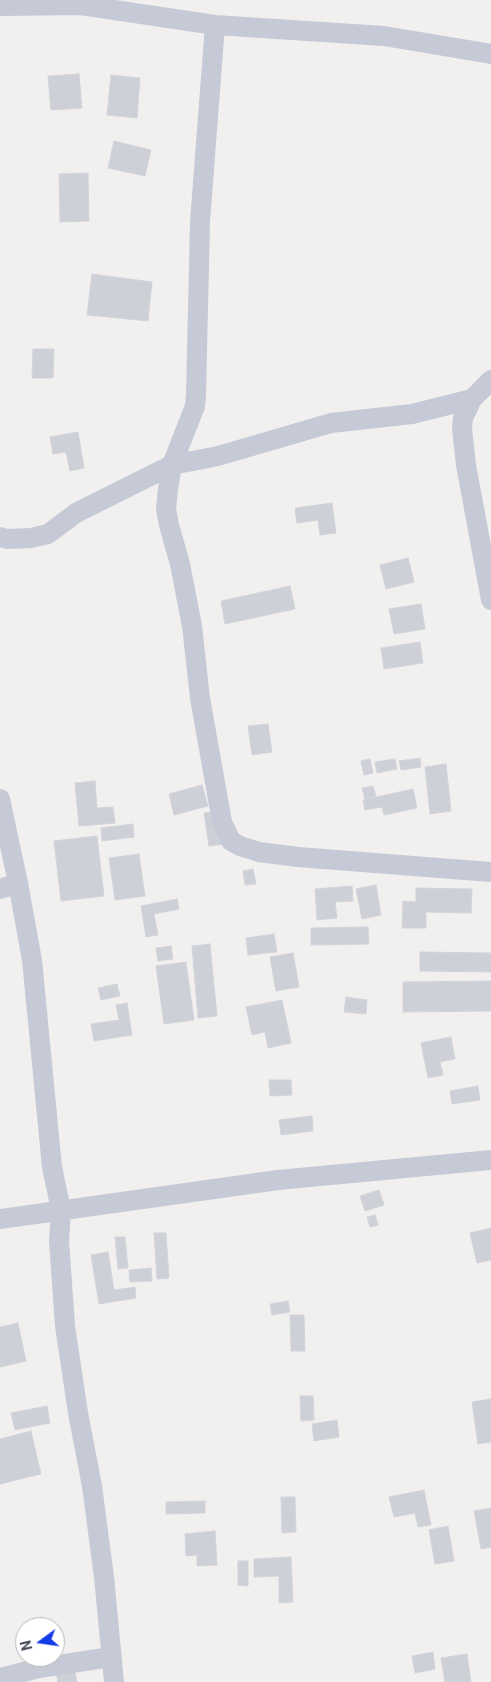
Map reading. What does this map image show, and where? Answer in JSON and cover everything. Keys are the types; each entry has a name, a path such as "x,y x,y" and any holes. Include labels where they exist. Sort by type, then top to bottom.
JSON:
{"street":[{"path":"0,6 81,5 215,25 384,36 491,54"},
{"path":"215,25 200,222 195,406 172,465 166,510 180,564 192,626 200,698 220,814 226,833 231,841 259,852 298,857 491,872"},
{"path":"491,380 472,399 463,418 462,428 462,441 491,600"},
{"path":"0,537 7,539 31,538 48,534 76,514 172,465 218,456 331,423 412,414 472,399"},
{"path":"0,799 9,886 32,960 52,1167 61,1210 59,1241 65,1326 78,1414 92,1486 104,1577 114,1682"},
{"path":"0,1219 278,1180 491,1160"},
{"path":"0,1678 39,1668 111,1657"}],"building":[{"path":"79,74 82,108 51,110 48,76"},
{"path":"111,75 140,78 137,118 107,115"},
{"path":"114,141 151,150 145,176 108,168"},
{"path":"88,173 89,221 60,222 59,174"},
{"path":"92,274 152,282 148,321 87,315"},
{"path":"33,349 54,349 53,378 32,378"},
{"path":"78,432 84,468 70,471 66,452 53,454 50,437"},
{"path":"332,503 336,533 320,535 318,520 297,523 295,508"},
{"path":"408,558 414,582 386,589 380,565"},
{"path":"290,586 295,609 225,624 221,601"},
{"path":"421,604 425,629 394,634 389,609"},
{"path":"420,642 423,663 384,669 381,648"},
{"path":"268,724 272,752 252,755 248,726"},
{"path":"420,758 421,767 401,770 399,761"},
{"path":"370,759 373,773 364,775 361,761"},
{"path":"395,759 397,769 377,773 375,762"},
{"path":"446,764 451,811 430,814 425,767"},
{"path":"95,781 97,808 113,807 115,823 79,826 75,783"},
{"path":"202,785 208,806 174,815 169,794"},
{"path":"373,786 376,796 365,799 362,788"},
{"path":"413,789 417,808 384,815 382,807 365,810 363,800"},
{"path":"220,811 225,844 209,846 204,813"},
{"path":"133,824 134,837 102,841 101,828"},
{"path":"97,836 104,896 61,901 54,841"},
{"path":"139,854 145,896 115,900 109,858"},
{"path":"253,869 256,884 245,885 243,871"},
{"path":"376,885 381,915 362,919 356,889"},
{"path":"352,886 353,901 335,902 337,918 317,920 315,889"},
{"path":"416,888 472,889 471,913 426,912 426,928 402,928 403,901 416,902"},
{"path":"177,899 179,909 154,914 158,935 146,937 141,906"},
{"path":"368,927 369,944 311,945 311,928"},
{"path":"274,934 277,952 248,955 246,938"},
{"path":"210,944 217,1016 198,1018 192,946"},
{"path":"171,946 173,959 158,961 156,948"},
{"path":"420,952 491,953 491,972 420,971"},
{"path":"293,953 299,987 276,991 270,957"},
{"path":"186,962 194,1020 164,1024 156,966"},
{"path":"491,981 491,1011 403,1012 403,982"},
{"path":"117,984 120,996 101,1000 98,988"},
{"path":"346,997 367,1000 366,1014 344,1012"},
{"path":"282,1000 291,1043 268,1048 265,1032 252,1035 246,1007"},
{"path":"127,1003 132,1035 94,1041 91,1024 119,1020 116,1005"},
{"path":"451,1037 455,1059 440,1062 443,1075 428,1078 421,1043"},
{"path":"269,1080 291,1080 292,1095 270,1096"},
{"path":"478,1086 480,1100 452,1104 450,1091"},
{"path":"312,1116 313,1131 281,1135 279,1120"},
{"path":"379,1190 384,1205 365,1211 360,1196"},
{"path":"375,1215 378,1225 370,1227 367,1217"},
{"path":"491,1228 491,1260 477,1263 470,1233"},
{"path":"154,1233 166,1233 169,1278 157,1279"},
{"path":"115,1237 125,1237 128,1268 118,1269"},
{"path":"108,1252 114,1290 135,1287 136,1298 99,1304 91,1255"},
{"path":"151,1268 152,1281 130,1282 129,1270"},
{"path":"288,1301 290,1312 272,1315 270,1304"},
{"path":"290,1315 304,1315 305,1351 291,1351"},
{"path":"18,1323 26,1361 0,1367 0,1327"},
{"path":"300,1396 313,1396 314,1420 301,1421"},
{"path":"491,1399 491,1442 478,1444 472,1402"},
{"path":"47,1406 50,1423 15,1430 11,1413"},
{"path":"337,1420 339,1437 314,1441 312,1424"},
{"path":"31,1431 41,1474 0,1484 0,1439"},
{"path":"424,1490 431,1525 418,1527 415,1513 394,1517 389,1497"},
{"path":"281,1497 295,1497 296,1532 282,1533"},
{"path":"205,1501 205,1513 166,1514 166,1502"},
{"path":"491,1508 491,1547 481,1549 474,1511"},
{"path":"448,1526 454,1561 435,1564 429,1530"},
{"path":"215,1531 217,1565 197,1566 197,1555 186,1556 185,1534"},
{"path":"291,1557 293,1602 279,1603 279,1576 254,1577 254,1559"},
{"path":"238,1561 248,1561 248,1586 238,1585"},
{"path":"433,1652 435,1669 415,1673 412,1656"},
{"path":"467,1654 471,1682 445,1682 441,1658"},
{"path":"73,1663 77,1682 58,1682 55,1668 65,1667 65,1665"}]}
